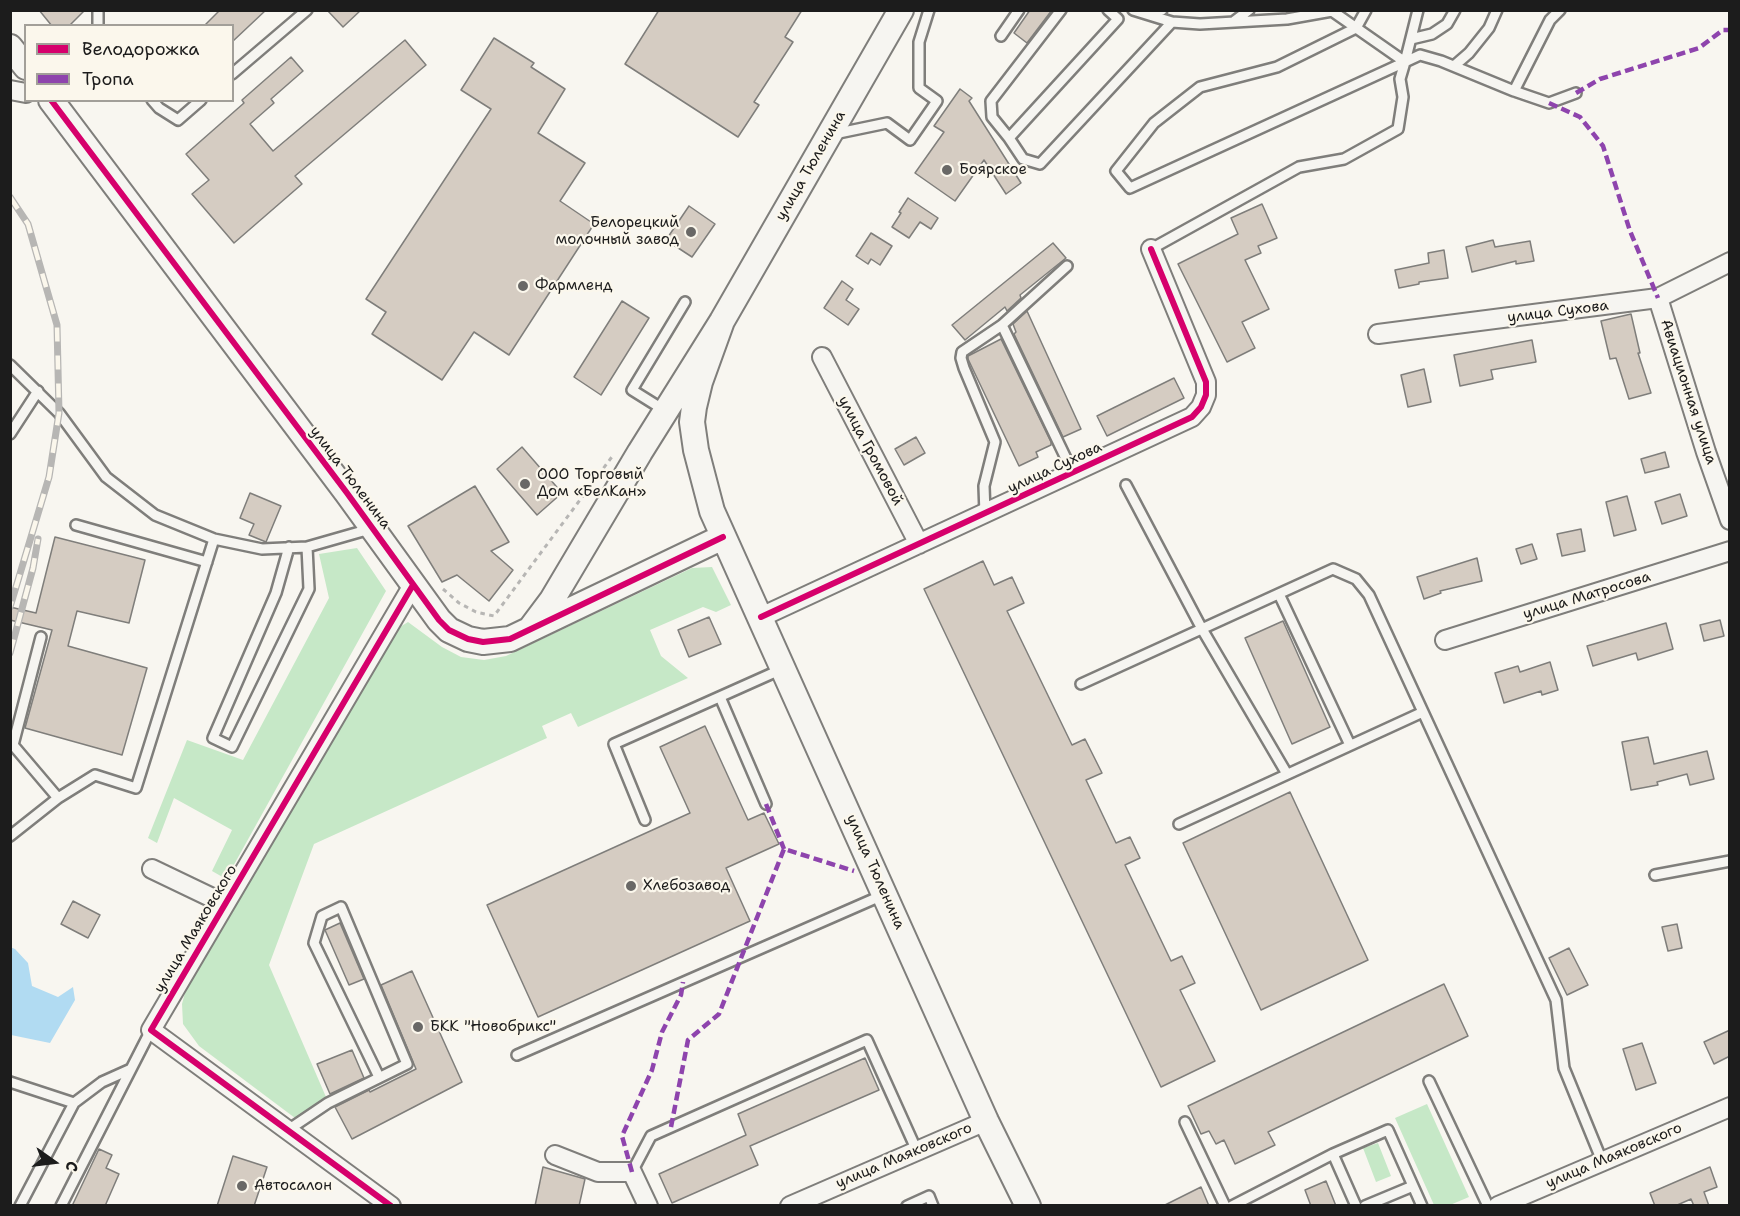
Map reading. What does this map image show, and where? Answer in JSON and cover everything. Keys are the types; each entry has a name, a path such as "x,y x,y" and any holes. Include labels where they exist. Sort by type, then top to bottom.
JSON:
{"street":[{"name":"улица Тюленина","path":"527,633 552,600 629,451 666,411 722,321 901,10"},
{"path":"10,47 24,64"},
{"name":"улица Тюленина","path":"52,102 444,626 463,637 490,643 510,639 527,633 723,537"},
{"name":"улица Сухова","path":"761,617 1192,417 1201,407 1206,395 1206,382 1151,249"},
{"name":"улица Сухова","path":"1378,334 1658,298 1730,262"},
{"name":"Авиационная улица","path":"1658,298 1706,452 1730,520"},
{"name":"улица Тюленина","path":"722,321 700,382 694,407 693,435 712,511 986,1121 1027,1205"},
{"name":"улица Громовой","path":"822,357 919,544"},
{"path":"629,451 672,431 693,435"},
{"name":"улица Матросова","path":"1445,640 1730,552"},
{"name":"улица Маяковского","path":"151,1030 413,585"},
{"path":"152,869 225,904"},
{"path":"151,1030 391,1206"},
{"name":"улица Маяковского","path":"1498,1206 1730,1107"},
{"name":"улица Маяковского","path":"801,1203 986,1121"},
{"path":"555,1155 598,1172 632,1172 648,1206"}],"lane":[{"path":"234,72 307,10"},
{"path":"829,136 887,123 910,140 937,101 919,88 919,42 929,10"},
{"path":"1001,36 1019,10"},
{"path":"1060,10 991,101 992,117 1023,159 1040,164 1172,22"},
{"path":"1009,138 1118,20 1108,10"},
{"path":"1132,10 1172,22 1200,24 1287,19 1332,11 1405,62"},
{"path":"1145,14 1162,10"},
{"path":"1233,22 1249,10"},
{"path":"1366,10 1356,28 1276,67 1200,87 1154,123 1116,171 1130,188 1420,55 1550,104 1576,93"},
{"path":"1151,249 1299,167 1344,159 1398,129 1403,97 1400,79 1418,10"},
{"path":"1411,39 1432,34 1447,24 1455,10"},
{"path":"1454,66 1469,53 1497,10"},
{"path":"1514,91 1550,20 1560,10"},
{"path":"154,102 178,120 199,102"},
{"path":"985,513 984,486 995,442 961,358 962,352 1002,325 1067,266"},
{"path":"666,411 632,390 685,302"},
{"path":"1002,325 1073,473"},
{"path":"10,365 59,413 106,477 155,515 214,539 262,549 308,547 372,528"},
{"path":"10,434 38,391"},
{"path":"1126,485 1202,629 1287,774"},
{"path":"76,525 207,562"},
{"path":"10,836 58,798 95,775 136,788 214,539"},
{"path":"289,547 276,593 213,738 232,747 309,589 308,547"},
{"path":"1081,684 1333,569 1356,579 1369,595 1556,1000 1564,1068 1602,1161"},
{"path":"1279,594 1350,745"},
{"path":"41,637 13,745 58,798"},
{"path":"645,820 614,744 784,668"},
{"path":"720,697 766,804"},
{"path":"1179,824 1423,712"},
{"path":"1655,875 1730,861"},
{"path":"517,1055 885,894"},
{"path":"288,1130 328,1103 407,1064 341,907 322,916 314,943 379,1077"},
{"path":"62,1206 151,1030"},
{"path":"632,1172 651,1136 867,1040 917,1151"},
{"path":"20,1206 74,1103 102,1082 131,1069"},
{"path":"1429,1081 1488,1206"},
{"path":"10,1082 74,1103"},
{"path":"1185,1122 1225,1206"},
{"path":"1232,1206 1334,1154 1388,1130 1422,1206"},
{"path":"1334,1154 1356,1206"},
{"path":"1365,1206 1413,1186"},
{"path":"907,1206 929,1196 933,1206"}],"path":[{"path":"441,588 459,603 476,612 494,616 629,451"}],"green space":[{"path":"357,548 386,591 226,879 212,871 232,830 174,798 157,843 148,838 187,740 243,760 329,598 319,554"},
{"path":"712,567 731,605 716,612 703,607 650,630 661,656 688,678 578,727 571,713 542,726 547,738 314,844 269,965 326,1097 295,1118 199,1046 183,1024 182,1004 187,985 392,632 408,622 442,647 461,657 484,660 506,656 692,568"},
{"path":"1427,1104 1469,1197 1450,1205 1434,1205 1395,1118"},
{"path":"1378,1143 1391,1176 1376,1182 1363,1148"}],"water":[{"path":"10,947 15,949 28,963 32,986 58,997 73,987 75,1000 50,1043 11,1035"}],"building":[{"path":"39,10 85,10 71,24 50,24"},
{"path":"220,10 266,10 234,40 234,24 206,24"},
{"path":"327,10 361,10 343,27"},
{"path":"659,10 802,10 785,37 793,42 754,102 759,105 738,137 625,64"},
{"path":"1030,10 1052,10 1027,43 1014,33"},
{"path":"494,38 534,63 531,67 565,89 538,133 585,163 560,201 594,224 509,355 474,332 442,380 372,334 386,312 366,299 491,109 461,90"},
{"path":"405,40 426,65 295,176 302,184 234,243 192,194 209,180 186,154 244,103 242,100 291,57 303,71 271,99 274,103 250,124 273,151"},
{"path":"960,89 972,98 969,101 1021,183 1006,194 984,160 955,201 915,173 944,132 934,126"},
{"path":"908,198 938,218 931,229 920,222 909,238 892,227"},
{"path":"1262,204 1277,238 1258,246 1261,253 1245,260 1269,309 1242,322 1255,348 1227,362 1178,264 1238,234 1231,218"},
{"name":"Белорецкий молочный завод","path":"689,206 715,224 692,257 666,240"},
{"path":"871,233 892,246 880,265 871,259 868,264 856,256"},
{"path":"1493,240 1495,247 1530,241 1534,261 1516,264 1516,261 1472,272 1466,247"},
{"path":"1053,243 1066,258 1020,295 1021,298 1007,311 1005,307 965,340 952,325"},
{"path":"1444,250 1448,278 1419,282 1419,284 1399,288 1395,270 1429,263 1428,253"},
{"path":"842,281 853,289 846,300 859,309 848,325 824,308"},
{"path":"622,301 649,318 601,395 574,377"},
{"path":"1027,311 1081,429 1063,437 1014,334 1016,332 1013,324"},
{"path":"1631,314 1640,353 1638,353 1651,393 1629,399 1616,358 1610,359 1601,321"},
{"path":"1001,339 1051,442 1051,445 1036,452 1038,457 1019,466 968,359 968,356"},
{"path":"1532,340 1536,362 1491,370 1493,379 1460,386 1454,355"},
{"path":"1424,369 1431,402 1408,407 1401,375"},
{"path":"1174,378 1184,398 1107,436 1097,416"},
{"path":"916,437 925,453 904,465 895,449"},
{"path":"522,447 562,493 537,515 497,469"},
{"path":"1665,452 1669,467 1645,473 1641,459"},
{"path":"475,486 509,542 491,551 513,570 489,601 457,575 442,582 408,526"},
{"path":"250,493 281,506 266,542 249,535 254,524 240,518"},
{"path":"1680,494 1687,516 1662,524 1655,502"},
{"path":"1627,496 1636,530 1614,536 1606,502"},
{"path":"1581,529 1585,551 1562,556 1557,534"},
{"path":"55,537 145,560 129,623 77,611 68,646 147,668 122,755 25,728 52,630 10,620 10,607 36,613"},
{"path":"1532,544 1537,559 1521,564 1516,549"},
{"path":"1477,558 1482,581 1440,591 1441,593 1424,599 1417,577"},
{"path":"983,561 994,585 1012,577 1024,603 1007,611 1072,745 1085,739 1102,773 1086,780 1116,843 1130,837 1140,858 1125,865 1171,961 1182,956 1195,983 1180,990 1215,1061 1161,1087 924,589"},
{"path":"709,617 721,644 689,657 678,630"},
{"path":"1720,620 1724,636 1704,641 1700,625"},
{"path":"1283,621 1330,727 1292,744 1245,638"},
{"path":"1666,623 1673,649 1638,660 1636,653 1593,666 1587,646"},
{"path":"1550,662 1558,690 1542,695 1541,691 1504,703 1495,673 1518,666 1520,672"},
{"name":"Хлебозавод","path":"705,726 748,820 764,813 779,844 726,868 750,921 538,1017 487,905 690,813 660,747"},
{"path":"1648,737 1654,764 1707,751 1714,779 1690,785 1687,774 1657,782 1658,785 1631,790 1622,742"},
{"path":"1290,792 1368,960 1261,1010 1183,843"},
{"path":"73,901 100,915 88,938 61,924"},
{"path":"340,923 364,979 349,985 325,930"},
{"path":"1677,924 1682,948 1668,951 1662,927"},
{"path":"1569,948 1588,985 1567,995 1549,958"},
{"name":"БКК \"Новобрикс\"","path":"412,971 462,1082 352,1139 335,1107 416,1069 381,985"},
{"path":"1444,984 1468,1036 1268,1132 1275,1145 1235,1164 1224,1140 1216,1144 1209,1131 1201,1134 1188,1106"},
{"path":"1730,1030 1730,1056 1714,1064 1704,1042"},
{"path":"1642,1043 1656,1083 1636,1090 1623,1049"},
{"path":"352,1050 364,1078 330,1094 317,1064"},
{"path":"865,1058 879,1090 750,1146 758,1165 672,1203 659,1174 746,1135 738,1114"},
{"path":"99,1149 112,1155 106,1168 119,1174 105,1206 72,1206"},
{"name":"Автосалон","path":"233,1156 267,1167 254,1206 217,1206"},
{"path":"543,1167 585,1179 579,1206 535,1206"},
{"path":"1710,1167 1717,1187 1704,1192 1709,1206 1694,1206 1691,1199 1675,1206 1655,1206 1650,1193"},
{"path":"1326,1181 1336,1206 1311,1206 1305,1190"},
{"path":"1201,1187 1209,1206 1163,1206"}],"railway":[{"path":"10,197 28,224 57,325 59,413 49,477 10,607"},
{"path":"10,653 33,568 38,539"}],"marked path":[{"path":"1576,93 1600,79 1699,48 1723,30 1730,30"},
{"path":"1549,103 1580,117 1603,146 1630,231 1658,298"},
{"path":"766,804 784,849"},
{"path":"671,1127 688,1040 719,1014 784,849 854,871"},
{"path":"632,1172 622,1136 652,1070 662,1032 681,995 683,982"}],"cycle path":[{"path":"53,102 347,493 439,620 449,630 468,639 483,642 510,639 723,537"},
{"path":"761,617 1192,417 1201,407 1206,395 1206,382 1151,249"},
{"path":"391,1206 151,1030 413,585"}],"place":[{"name":"Боярское","path":"947,170"},
{"name":"Белорецкий молочный завод","path":"691,232"},
{"name":"Фармленд","path":"523,286"},
{"name":"ООО Торговый Дом «БелКан»","path":"525,484"},
{"name":"Хлебозавод","path":"631,886"},
{"name":"БКК \"Новобрикс\"","path":"418,1027"},
{"name":"Автосалон","path":"242,1186"}]}
